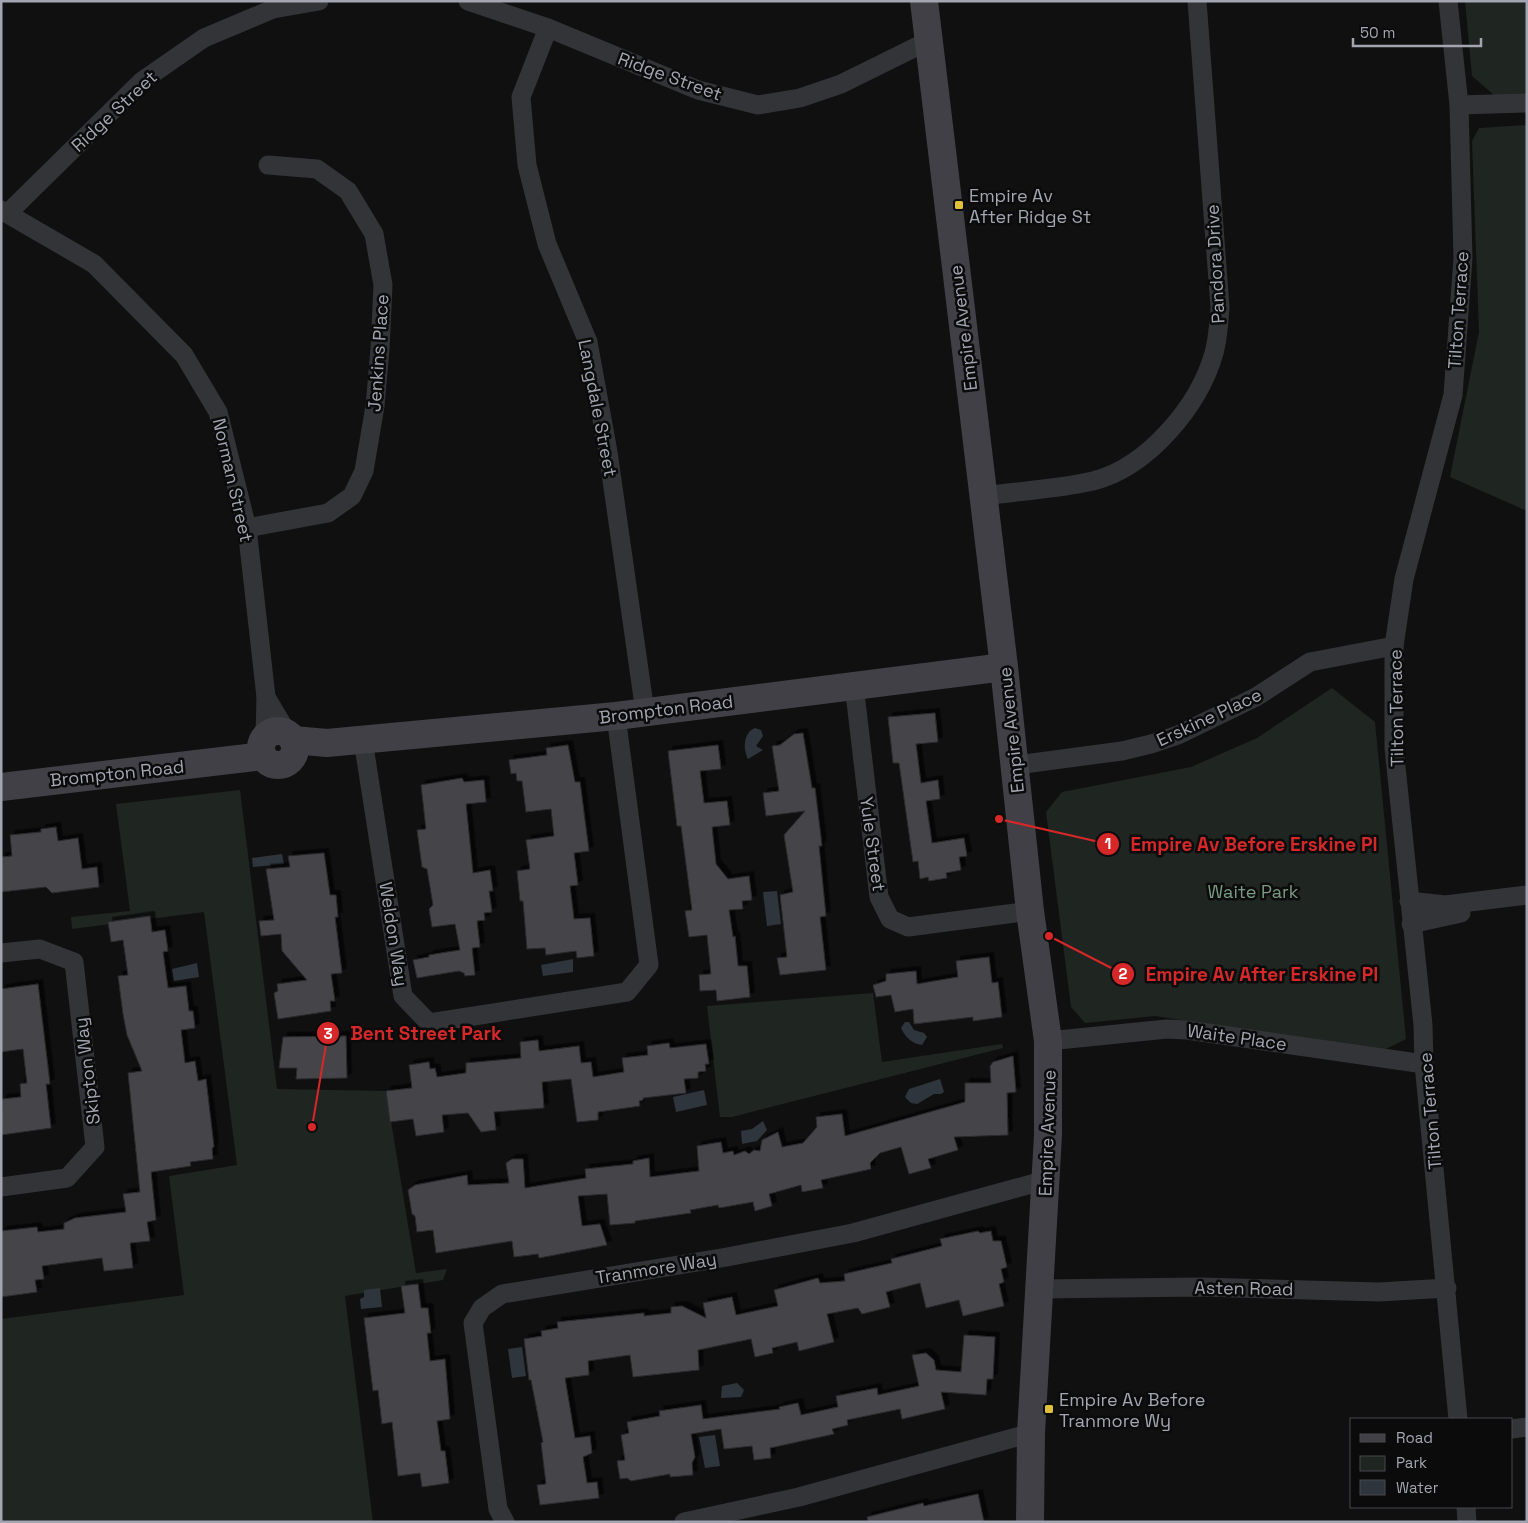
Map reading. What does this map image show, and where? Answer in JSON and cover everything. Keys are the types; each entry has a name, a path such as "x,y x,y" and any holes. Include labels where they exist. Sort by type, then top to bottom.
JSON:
{"street":[{"name":"Ridge Street","path":"5,212 142,81 188,48 204,38 273,9 319,1"},
{"name":"Ridge Street","path":"468,1 548,28 698,90 758,104 800,98 841,84 928,41"},
{"name":"Empire Avenue","path":"924,1 1016,766 1030,911 1048,1041 1049,1098 1046,1180 1032,1433 1030,1522"},
{"name":"Pandora Drive","path":"983,496 1093,480 1121,468 1162,438 1181,416 1208,370 1218,331 1220,308 1197,1"},
{"name":"Tilton Terrace","path":"1448,1 1459,105 1463,258 1453,395 1404,579 1394,646 1394,748 1423,1025 1424,1064 1447,1288 1458,1418"},
{"name":"Langdale Street","path":"548,28 521,97 526,165 547,244 588,342 608,452 645,712"},
{"path":"1459,105 1527,103"},
{"name":"Jenkins Place","path":"247,528 328,513 352,496 364,471 375,406 380,349 383,285 374,234 348,191 317,169 268,166"},
{"name":"Norman Street","path":"5,212 94,264 184,355 218,412 247,528 266,697 277,745"},
{"name":"Erskine Place","path":"1016,766 1122,751 1151,744 1178,735 1256,697 1310,662 1394,646"},
{"name":"Brompton Road","path":"1,786 201,764 232,758 277,745 363,740 616,716 1004,667"},
{"name":"Yule Street","path":"854,685 879,897 890,919 908,927 1030,911"},
{"name":"Weldon Way","path":"363,740 403,996 429,1024 627,992 649,965 616,716"},
{"path":"1409,901 1445,905 1527,895"},
{"path":"1411,924 1482,909 1527,905"},
{"name":"Skipton Way","path":"1,953 40,949 74,962 96,1147 67,1178 1,1187"},
{"name":"Waite Place","path":"1048,1041 1167,1029 1187,1030 1424,1064"},
{"name":"Tranmore Way","path":"505,1522 498,1509 474,1323 482,1308 502,1294 727,1257 853,1232 1046,1180"},
{"name":"Asten Road","path":"1040,1289 1200,1286 1379,1292 1447,1288"},
{"path":"1513,1429 1527,1427"},
{"path":"684,1522 799,1497 1032,1433"},
{"path":"1466,1508 1467,1522"}],"green space":[{"path":"1465,1 1527,1 1527,95 1495,96 1472,76"},
{"path":"1527,125 1527,511 1450,477 1479,332 1472,141 1479,128"},
{"name":"Waite Park","path":"1332,688 1375,722 1406,1039 1382,1051 1155,1016 1085,1023 1071,1007 1046,812 1062,792 1191,767 1257,738"},
{"path":"240,790 277,1089 386,1091 416,1273 447,1269 443,1280 345,1296 373,1522 1,1522 1,1319 184,1295 169,1176 237,1165 204,912 72,929 71,917 130,911 116,804"},
{"path":"873,993 882,1062 1002,1044 1003,1048 732,1117 720,1117 707,1006"}],"water":[{"path":"755,728 761,730 763,736 756,746 763,750 748,759 745,751 746,737"},
{"path":"282,854 284,864 253,867 252,858"},
{"path":"777,891 781,924 767,926 763,892"},
{"path":"573,959 573,972 543,976 541,965"},
{"path":"197,963 199,977 174,981 172,969"},
{"path":"905,1022 909,1022 914,1030 924,1033 927,1037 922,1045 909,1040 901,1028"},
{"path":"940,1079 944,1092 941,1094 934,1094 917,1104 911,1103 905,1097 909,1089"},
{"path":"704,1090 707,1105 676,1112 673,1097"},
{"path":"763,1121 767,1130 757,1141 742,1144 741,1131 752,1129"},
{"path":"380,1288 382,1307 361,1309 360,1299 364,1297 364,1290"},
{"path":"522,1347 526,1376 512,1378 508,1349"},
{"path":"737,1383 744,1390 741,1397 721,1398 722,1386"},
{"path":"715,1435 720,1466 705,1468 699,1437"}],"building":[{"path":"935,713 938,742 916,744 921,783 938,780 940,799 926,801 932,843 964,838 967,856 959,857 961,870 946,873 947,878 929,881 928,877 920,879 918,861 913,862 899,763 893,763 888,717"},
{"path":"803,733 812,788 815,788 822,846 819,846 826,916 820,917 826,970 780,975 777,958 787,957 780,895 793,892 784,835 805,811 766,816 763,793 779,791 772,746 780,745 794,734"},
{"path":"568,745 575,782 580,782 589,851 574,853 578,885 570,886 574,919 590,918 594,956 577,958 576,951 546,955 545,948 527,949 523,901 520,901 517,871 530,869 526,840 554,836 551,809 526,812 522,781 517,781 516,773 511,774 509,760 547,755 546,748"},
{"path":"718,745 721,769 700,771 704,803 727,801 730,825 712,827 716,864 728,879 749,876 752,900 742,901 743,909 729,910 733,937 735,936 738,966 747,966 750,997 717,1001 716,990 700,991 699,975 711,974 707,935 689,937 685,911 692,910 681,826 677,826 668,751"},
{"path":"462,778 464,782 484,780 486,802 466,804 473,873 490,870 493,891 489,891 492,912 484,913 485,920 477,921 480,947 472,948 475,975 465,976 464,973 459,971 417,978 413,960 429,957 429,955 460,950 455,924 432,927 429,909 433,905 427,869 422,867 417,830 426,829 421,785"},
{"path":"56,827 58,841 78,838 82,869 97,867 99,887 52,893 46,887 1,892 1,857 12,856 10,835 41,832 41,829"},
{"path":"324,853 330,895 336,895 338,917 335,917 342,973 331,974 335,1001 330,1001 331,1011 278,1019 274,993 278,991 277,984 307,980 282,951 281,934 261,936 259,921 274,920 266,869 290,867 288,856"},
{"path":"150,916 152,932 165,930 168,951 163,952 168,988 186,986 189,1011 193,1011 195,1028 181,1030 185,1063 195,1061 198,1081 206,1079 214,1147 212,1148 213,1159 190,1162 191,1166 151,1172 156,1220 147,1222 150,1241 130,1243 133,1268 104,1271 102,1258 42,1266 44,1279 35,1280 37,1292 1,1297 1,1231 37,1227 38,1232 64,1229 64,1223 75,1218 126,1212 123,1194 140,1192 128,1073 142,1071 127,1035 123,1014 118,976 128,975 123,940 111,942 108,922"},
{"path":"989,957 992,983 998,982 1002,1017 973,1021 973,1017 914,1024 913,1009 895,1012 891,995 876,997 873,985 886,981 886,974 916,971 917,984 958,977 956,961"},
{"path":"38,984 50,1084 46,1084 51,1128 1,1135 2,1099 21,1097 20,1084 27,1083 23,1049 1,1052 1,989"},
{"path":"346,1036 347,1078 296,1079 297,1068 279,1068 283,1037"},
{"path":"538,1040 539,1051 579,1046 581,1063 591,1062 593,1077 624,1072 622,1058 648,1055 647,1046 669,1043 670,1048 706,1044 709,1064 705,1064 706,1071 698,1072 698,1078 684,1079 686,1093 643,1098 643,1100 639,1101 640,1106 598,1112 598,1120 577,1122 571,1079 542,1082 544,1108 494,1112 496,1130 481,1132 468,1113 442,1115 444,1132 416,1136 413,1119 390,1122 386,1091 412,1088 409,1065 429,1062 430,1069 435,1068 437,1077 466,1073 466,1063 521,1058 520,1042"},
{"path":"1013,1056 1016,1092 1007,1093 1008,1135 954,1137 958,1150 928,1159 931,1168 909,1174 901,1147 880,1153 870,1163 871,1169 821,1180 823,1188 802,1192 801,1185 769,1194 772,1206 755,1211 753,1202 719,1208 718,1205 690,1210 691,1213 635,1221 635,1223 610,1225 607,1194 578,1196 582,1226 600,1224 607,1245 539,1258 538,1254 514,1257 512,1241 436,1253 433,1230 417,1232 408,1190 415,1185 467,1175 468,1185 509,1183 506,1163 512,1159 523,1159 525,1188 586,1178 585,1169 633,1164 633,1161 649,1158 650,1177 699,1171 697,1146 721,1142 723,1153 733,1151 734,1155 745,1151 749,1154 754,1150 760,1151 762,1140 778,1132 782,1147 803,1143 817,1127 816,1117 842,1114 845,1136 965,1102 965,1083 991,1083 990,1066 993,1062"},
{"path":"978,1231 980,1233 991,1231 993,1241 1001,1241 1007,1267 1001,1269 1004,1282 999,1284 1004,1306 963,1316 959,1300 926,1308 920,1283 886,1292 890,1307 862,1314 858,1308 827,1314 834,1342 799,1351 797,1342 772,1348 773,1353 755,1357 751,1339 698,1350 699,1370 633,1377 630,1355 588,1361 589,1375 565,1378 575,1438 590,1436 592,1453 583,1457 587,1483 597,1482 599,1498 540,1505 537,1485 546,1484 541,1443 543,1442 531,1380 529,1380 524,1339 542,1336 541,1331 558,1328 557,1322 644,1313 644,1316 671,1313 671,1307 682,1306 706,1318 703,1303 732,1297 736,1315 778,1306 774,1290 818,1278 820,1283 845,1281 844,1274 892,1263 891,1259 942,1246 940,1239"},
{"path":"418,1284 421,1308 428,1308 431,1333 427,1333 430,1361 445,1359 450,1419 437,1421 441,1451 445,1451 449,1483 422,1487 420,1473 398,1476 392,1422 382,1424 378,1390 373,1391 364,1318 405,1313 401,1286"},
{"path":"964,1335 995,1337 993,1379 987,1379 986,1395 941,1392 945,1409 902,1419 900,1409 847,1420 848,1425 832,1429 834,1434 770,1448 771,1458 754,1460 752,1446 724,1449 721,1429 691,1434 695,1457 692,1463 693,1475 670,1477 670,1474 631,1481 627,1478 620,1479 617,1461 625,1460 621,1435 629,1433 627,1422 660,1416 659,1411 701,1405 703,1419 780,1409 779,1407 798,1403 801,1415 838,1407 836,1396 877,1388 878,1395 919,1386 912,1355 926,1353 934,1360 936,1370 961,1372"},
{"path":"978,1494 984,1522 868,1522 867,1517 923,1503 924,1506"}],"place":[{"name":"Empire Av After Ridge St","path":"959,205"},
{"name":"Empire Av Before Erskine Pl","path":"999,819"},
{"name":"Empire Av After Erskine Pl","path":"1049,936"},
{"name":"Bent Street Park","path":"312,1127"},
{"name":"Empire Av Before Tranmore Wy","path":"1049,1409"}]}
